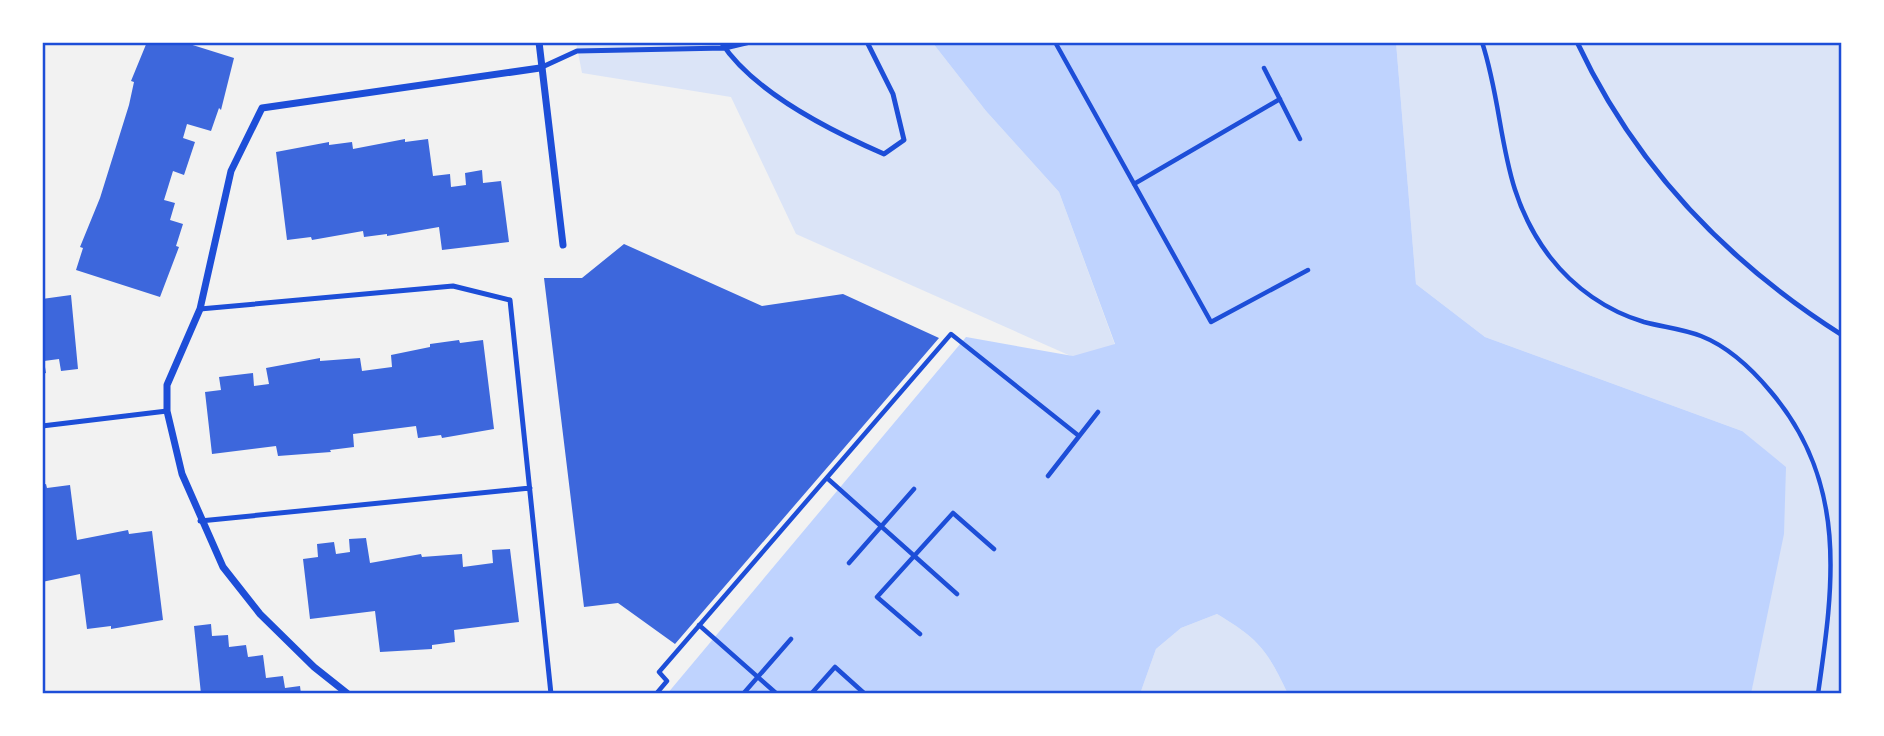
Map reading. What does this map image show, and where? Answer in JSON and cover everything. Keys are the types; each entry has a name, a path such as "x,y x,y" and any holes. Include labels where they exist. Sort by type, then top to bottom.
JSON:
{"street":[{"path":"539,42 563,245"},
{"path":"348,694 314,667 260,614 223,567 200,521 182,474 167,411 167,385 200,309 231,171 262,108 540,68"}],"lane":[{"path":"540,68 577,51 750,42"},
{"path":"723,45 774,95 845,137 884,154 904,140 893,94 867,42"},
{"path":"1577,42 1623,127 1685,206 1720,243 1761,279 1842,335"},
{"path":"200,309 453,286 510,300 551,694"},
{"path":"42,426 167,411"},
{"path":"200,521 530,488"}],"path":[{"path":"1055,42 1212,322 1308,270"},
{"path":"1482,42 1514,193 1534,233 1551,258 1588,294 1608,307 1644,322 1700,336 1729,352 1773,394 1808,446 1825,494 1829,533 1826,625 1818,694"},
{"path":"1264,68 1300,139"},
{"path":"1134,184 1280,99"},
{"path":"656,694 667,681 659,672 951,334 1079,436"},
{"path":"1048,476 1098,412"},
{"path":"827,478 957,594"},
{"path":"849,563 914,489"},
{"path":"920,634 877,597 953,513 994,549"},
{"path":"699,625 777,694"},
{"path":"743,694 790,639"},
{"path":"811,694 835,667 865,694"}],"shaded area":[{"path":"576,42 932,42 986,111 1059,192 1115,345 1073,357 796,234 731,97 582,73"},
{"path":"1396,42 1842,42 1842,694 1751,694 1755,670 1742,431 1485,337 1416,284"},
{"path":"1217,614 1243,631 1260,647 1274,666 1288,694 1140,694 1156,649 1181,628"}],"water":[{"path":"932,42 1396,42 1416,284 1485,337 1742,431 1786,467 1784,534 1751,694 1288,694 1274,666 1260,647 1243,631 1217,614 1181,628 1156,649 1140,694 667,694 966,337 1073,356 1115,344 1059,192 986,111"}],"building":[{"path":"147,42 183,42 234,58 221,110 219,108 211,131 187,124 183,138 195,142 184,175 173,171 164,200 175,203 170,220 183,224 176,246 179,247 160,297 76,270 83,248 80,247 100,198 129,105 134,82 131,81"},
{"path":"405,139 405,142 428,139 433,176 450,174 451,187 466,185 465,173 482,170 483,183 501,181 509,242 442,250 439,227 387,236 364,237 363,231 312,240 311,237 287,240 276,152 329,142 329,145 352,142 353,149"},
{"path":"624,244 762,306 843,294 939,338 675,644 618,603 584,607 544,278 582,278"},
{"path":"71,295 78,369 61,371 59,359 44,361 46,373 42,374 42,299"},
{"path":"459,340 460,343 483,340 494,429 442,438 441,435 418,438 416,426 353,434 354,447 330,450 331,452 278,456 276,446 212,454 205,392 221,390 219,377 253,373 254,386 269,384 266,368 320,358 320,361 360,358 362,371 392,367 391,355 430,347 430,344"},
{"path":"46,484 47,488 70,485 77,540 128,530 129,534 152,531 163,620 111,629 111,626 87,629 80,574 42,582 42,485"},
{"path":"366,538 370,563 421,554 422,557 462,554 463,567 493,563 492,550 510,549 519,622 454,630 455,642 432,645 432,649 380,652 375,611 310,619 303,559 318,557 317,544 334,542 336,554 350,552 349,539"},
{"path":"211,624 212,636 228,635 229,647 246,645 248,657 263,655 266,678 283,676 285,688 300,686 301,694 201,694 194,626"}]}
